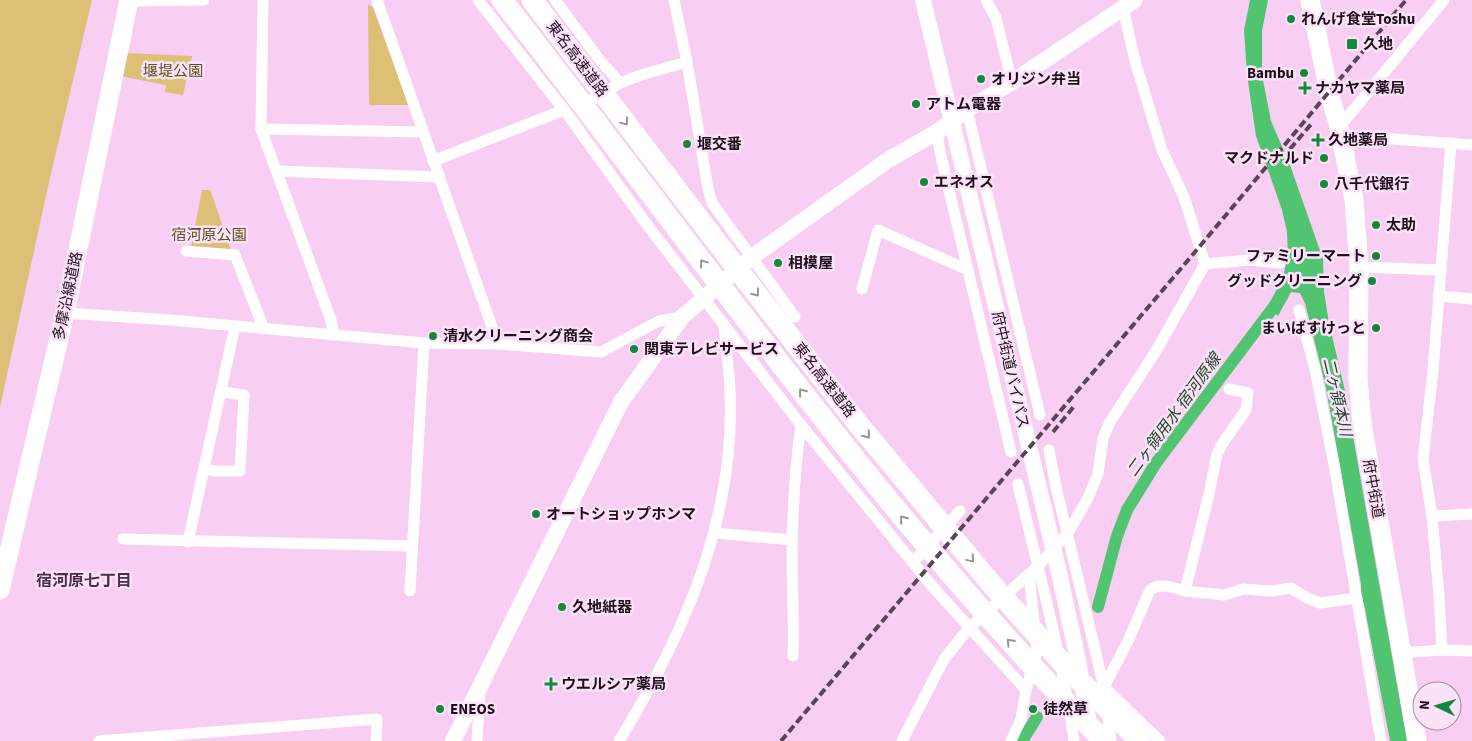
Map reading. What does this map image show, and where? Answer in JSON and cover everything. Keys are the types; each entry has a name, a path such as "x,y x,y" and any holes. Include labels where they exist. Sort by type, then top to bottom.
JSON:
{"highway":[{"name":"東名高速道路","path":"502,0 834,433 908,525 1056,693 1104,741"},
{"name":"東名高速道路","path":"532,0 859,425 994,587 1068,669 1140,741"}],"main road":[{"name":"府中街道","path":"1310,0 1354,200 1359,266 1358,378 1361,421 1400,653 1417,741"},
{"name":"多摩沿線道路","path":"0,590 65,313 129,1"}],"street":[{"path":"129,1 204,0"},
{"path":"263,0 261,129 331,320 334,335"},
{"path":"377,0 498,344"},
{"path":"478,0 566,112 645,222 801,425 932,586 1026,690"},
{"path":"555,0 620,83"},
{"path":"674,0 712,203 795,317"},
{"name":"府中街道バイパス","path":"923,0 1058,568 1078,660 1092,741"},
{"path":"986,0 996,18 1012,82"},
{"path":"1444,0 1339,129 1472,145"},
{"path":"453,741 621,402 682,317 752,257 888,160 937,132 1128,2"},
{"path":"902,741 944,659 969,628 1033,570 1068,533 1088,498 1098,474 1104,438 1110,422 1156,351 1205,264 1184,196 1162,150 1135,61 1125,17 1128,2"},
{"path":"434,161 566,112 620,83 687,62"},
{"path":"967,110 1040,416"},
{"path":"261,129 423,132"},
{"path":"937,132 940,152 1011,452"},
{"path":"1442,650 1440,596 1432,516 1423,458 1433,371 1451,143"},
{"path":"277,172 439,177"},
{"path":"862,289 878,230 968,270"},
{"path":"186,251 235,255 264,329"},
{"path":"1205,264 1249,260 1280,262"},
{"path":"1359,266 1441,270"},
{"path":"1438,296 1472,299"},
{"path":"1299,310 1316,369 1381,741"},
{"path":"65,313 424,343 498,344 601,352 659,321 682,317"},
{"path":"188,542 235,326"},
{"path":"619,741 676,636 697,588 715,533 723,496 728,448 730,391 724,326"},
{"path":"410,591 424,343"},
{"path":"997,395 1032,381"},
{"path":"1184,591 1209,494 1217,454 1246,410 1248,394 1229,389"},
{"path":"204,469 240,471 244,396 220,392"},
{"path":"793,656 792,540 794,485 801,425"},
{"path":"1049,450 1056,487 1104,687 1110,741"},
{"path":"1018,484 1033,570 1061,667 1074,741"},
{"path":"913,562 960,511"},
{"path":"1432,516 1472,514"},
{"path":"715,533 792,540"},
{"path":"123,539 412,546"},
{"path":"1011,741 1021,719 1026,690 1037,651 1033,570"},
{"path":"1104,687 1128,641 1150,590 1155,586 1162,585 1184,591 1224,595 1243,589 1272,591 1291,588 1307,598 1320,603 1357,598"},
{"path":"1400,653 1442,650 1472,651"},
{"path":"477,741 480,684"},
{"path":"1104,687 1160,741"},
{"path":"99,741 377,719 376,741"}],"green space":[{"path":"0,0 92,0 49,182 0,407"},
{"path":"368,4 373,8 409,105 369,105"},
{"name":"堰堤公園","path":"125,53 192,56 183,95 165,92 166,85 120,76"},
{"name":"宿河原公園","path":"202,190 209,190 211,192 230,248 225,252 191,247"}],"water":[{"name":"二ヶ領本川","path":"1250,0 1268,0 1262,31 1262,75 1271,121 1290,165 1323,259 1324,292 1329,323 1345,391 1407,741 1390,741 1364,604 1361,597 1361,584 1326,388 1305,303 1300,293 1291,292 1278,316 1268,306 1283,277 1288,255 1287,232 1282,210 1256,136 1247,75 1244,30"}],"waterway":[{"name":"二ヶ領用水 宿河原線","path":"1098,607 1117,536 1127,510 1156,463 1282,296"},
{"name":"二ヶ領用水 宿河原線","path":"1022,741 1037,717"}],"railway":[{"path":"781,741 1406,0"},
{"path":"1290,149 1313,122"},
{"path":"1053,432 1075,405"}],"place":[{"name":"れんげ食堂Toshu","path":"1291,19"},
{"name":"久地","path":"1352,44"},
{"name":"Bambu","path":"1304,73"},
{"name":"オリジン弁当","path":"981,79"},
{"name":"ナカヤマ薬局","path":"1305,88"},
{"name":"アトム電器","path":"916,104"},
{"name":"久地薬局","path":"1318,140"},
{"name":"堰交番","path":"687,144"},
{"name":"マクドナルド","path":"1324,158"},
{"name":"エネオス","path":"924,182"},
{"name":"八千代銀行","path":"1324,184"},
{"name":"太助","path":"1376,225"},
{"name":"ファミリーマート","path":"1376,256"},
{"name":"相模屋","path":"778,263"},
{"name":"グッドクリーニング","path":"1372,281"},
{"name":"まいばすけっと","path":"1376,328"},
{"name":"清水クリーニング商会","path":"433,336"},
{"name":"関東テレビサービス","path":"634,349"},
{"name":"オートショップホンマ","path":"536,514"},
{"name":"久地紙器","path":"562,607"},
{"name":"ウエルシア薬局","path":"551,684"},
{"name":"ENEOS","path":"440,709"},
{"name":"徒然草","path":"1033,709"}],"district":[{"name":"宿河原七丁目","path":"84,581"}]}
